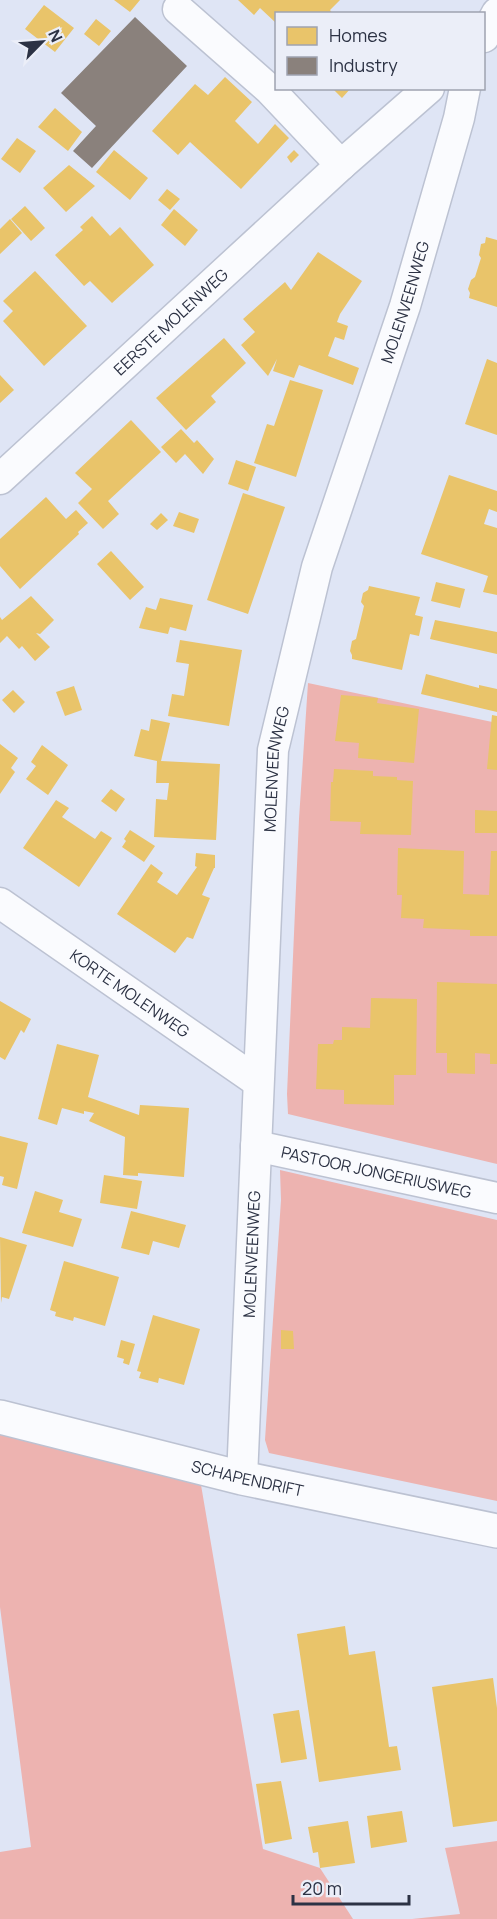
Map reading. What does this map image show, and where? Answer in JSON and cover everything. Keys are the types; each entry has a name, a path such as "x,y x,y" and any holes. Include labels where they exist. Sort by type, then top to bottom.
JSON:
{"street":[{"path":"178,9 269,89 341,165"},
{"path":"485,33 497,13"},
{"name":"EERSTE MOLENWEG","path":"0,478 341,165 427,90"},
{"name":"MOLENVEENWEG","path":"242,1478 273,750 317,567 405,306 459,118 465,90"},
{"name":"KORTE MOLENWEG","path":"0,903 258,1082"},
{"name":"PASTOOR JONGERIUSWEG","path":"256,1146 497,1198"},
{"name":"SCHAPENDRIFT","path":"0,1417 242,1478 497,1531"}],"shaded area":[{"path":"308,683 497,723 497,1164 288,1114 299,819"},
{"path":"280,1170 497,1220 497,1501 269,1453 265,1440 281,1200"},
{"path":"0,1433 200,1479 263,1849 320,1868 353,1919 0,1919 0,1852 31,1847 0,1607"},
{"path":"497,1841 497,1919 412,1919 460,1914 445,1848"}],"building: Homes":[{"path":"114,0 140,0 130,12"},
{"path":"238,0 340,0 330,10 332,12 275,12 275,22 260,8 254,15"},
{"path":"44,5 74,28 55,52 25,29"},
{"path":"96,19 111,31 99,46 84,34"},
{"path":"225,77 252,102 235,121 258,144 275,124 289,138 241,189 190,142 178,155 152,131 195,84 208,95"},
{"path":"334,90 349,90 342,98"},
{"path":"55,108 82,132 68,151 38,127"},
{"path":"17,138 36,151 20,173 1,159"},
{"path":"114,150 148,178 130,200 96,172"},
{"path":"294,150 299,155 291,163 287,157"},
{"path":"69,165 95,186 66,212 43,188"},
{"path":"167,189 180,199 170,210 158,200"},
{"path":"25,206 45,228 31,241 11,219"},
{"path":"174,209 198,230 185,246 161,225"},
{"path":"92,216 110,236 120,227 154,265 112,303 90,281 84,286 55,255 83,230 80,227"},
{"path":"10,219 22,233 0,254 0,229"},
{"path":"486,237 497,240 497,307 469,298 468,289 471,280 475,277 481,258 479,255 481,244 485,243"},
{"path":"318,252 362,281 337,322 348,326 344,340 335,337 328,356 359,368 353,385 299,365 294,378 273,371 277,359 268,376 241,345 255,332 243,319 285,282 291,290"},
{"path":"35,271 87,326 44,366 3,321 13,311 3,301"},
{"path":"224,338 246,363 211,396 216,402 186,430 156,398"},
{"path":"487,359 497,363 497,435 465,424"},
{"path":"0,375 14,390 0,403"},
{"path":"290,380 323,390 296,477 254,463 267,424 274,426"},
{"path":"131,420 161,452 108,501 119,514 103,529 78,503 92,489 75,473"},
{"path":"181,429 194,443 197,440 214,459 203,474 185,454 176,463 161,447"},
{"path":"236,460 256,467 248,491 228,484"},
{"path":"449,475 497,491 497,512 489,509 484,524 497,528 497,595 483,592 488,576 421,554"},
{"path":"243,493 285,507 248,614 207,600"},
{"path":"46,497 66,519 76,510 88,523 20,589 0,566 0,539"},
{"path":"179,512 199,519 194,533 173,526"},
{"path":"161,513 168,520 157,530 150,524"},
{"path":"111,551 144,587 130,600 97,564"},
{"path":"436,582 465,589 460,608 431,601"},
{"path":"369,586 420,597 415,615 423,617 419,636 410,634 402,670 352,659 350,651 352,641 356,639 364,606 361,602 363,593 368,590"},
{"path":"31,596 54,620 40,634 36,633 50,647 35,661 22,646 19,649 7,636 0,643 0,617 2,620"},
{"path":"160,598 193,605 186,631 170,627 168,634 139,628 146,607 156,610"},
{"path":"435,620 497,632 497,654 430,639"},
{"path":"180,640 242,650 229,726 168,716 172,694 184,696 189,664 176,662"},
{"path":"426,674 479,688 479,685 497,689 497,712 421,694"},
{"path":"74,686 82,710 65,716 56,692"},
{"path":"13,690 25,702 14,713 2,700"},
{"path":"341,695 378,698 377,703 419,709 414,763 358,758 359,743 335,741"},
{"path":"492,715 497,716 497,770 487,769"},
{"path":"151,719 170,723 161,761 220,764 216,840 154,837 156,799 167,800 169,783 156,783 157,761 134,756 141,729 149,731"},
{"path":"0,744 18,758 11,768 15,772 0,794"},
{"path":"42,745 68,765 48,795 26,779 36,766 31,762"},
{"path":"334,769 373,771 373,776 397,777 397,780 413,781 411,835 360,834 361,822 330,821 331,782 333,782"},
{"path":"111,789 125,799 116,812 101,801"},
{"path":"56,800 69,808 62,817 95,839 101,831 112,838 79,887 23,848"},
{"path":"475,810 497,811 497,833 475,833"},
{"path":"130,830 155,846 144,862 122,847"},
{"path":"398,848 464,851 463,894 489,895 491,851 497,851 497,936 470,936 470,930 423,928 424,919 401,918 402,895 397,895"},
{"path":"196,853 215,855 215,868 202,895 210,898 193,939 187,937 175,953 117,914 151,864 163,873 157,882 177,895 197,867 195,866"},
{"path":"437,982 497,984 497,1064 490,1064 490,1054 475,1053 475,1074 447,1073 447,1053 436,1053"},
{"path":"371,998 417,999 416,1075 394,1075 394,1105 344,1104 344,1090 316,1089 318,1044 333,1044 334,1040 342,1040 342,1027 370,1028"},
{"path":"0,1001 31,1019 24,1033 21,1030 5,1060 0,1057"},
{"path":"57,1044 99,1055 88,1097 139,1115 140,1105 189,1108 184,1177 138,1173 138,1176 123,1175 125,1137 89,1121 94,1113 84,1111 84,1114 62,1108 57,1125 38,1119"},
{"path":"0,1136 28,1143 17,1189 2,1185 4,1177 0,1176"},
{"path":"104,1175 142,1181 137,1209 100,1203"},
{"path":"35,1191 63,1200 59,1212 82,1219 73,1247 22,1233"},
{"path":"131,1211 186,1225 179,1248 153,1241 149,1255 121,1248"},
{"path":"0,1237 27,1245 9,1299 2,1297 1,1303"},
{"path":"64,1261 119,1277 105,1326 74,1317 73,1321 55,1316 56,1312 50,1310"},
{"path":"153,1315 200,1329 184,1385 159,1378 158,1383 139,1378 141,1372 137,1371"},
{"path":"281,1330 293,1331 294,1349 281,1349"},
{"path":"121,1340 135,1344 129,1365 123,1363 124,1359 117,1357"},
{"path":"345,1626 349,1655 375,1651 389,1747 397,1746 401,1770 319,1782 297,1634"},
{"path":"493,1678 497,1708 497,1821 453,1827 432,1687"},
{"path":"299,1710 307,1759 281,1763 273,1714"},
{"path":"281,1781 292,1839 265,1844 256,1784"},
{"path":"402,1811 407,1842 371,1848 367,1816"},
{"path":"348,1821 355,1863 320,1868 318,1852 313,1853 308,1827"}],"building: Industry":[{"path":"135,17 187,66 92,168 73,151 96,126 61,93"}]}
